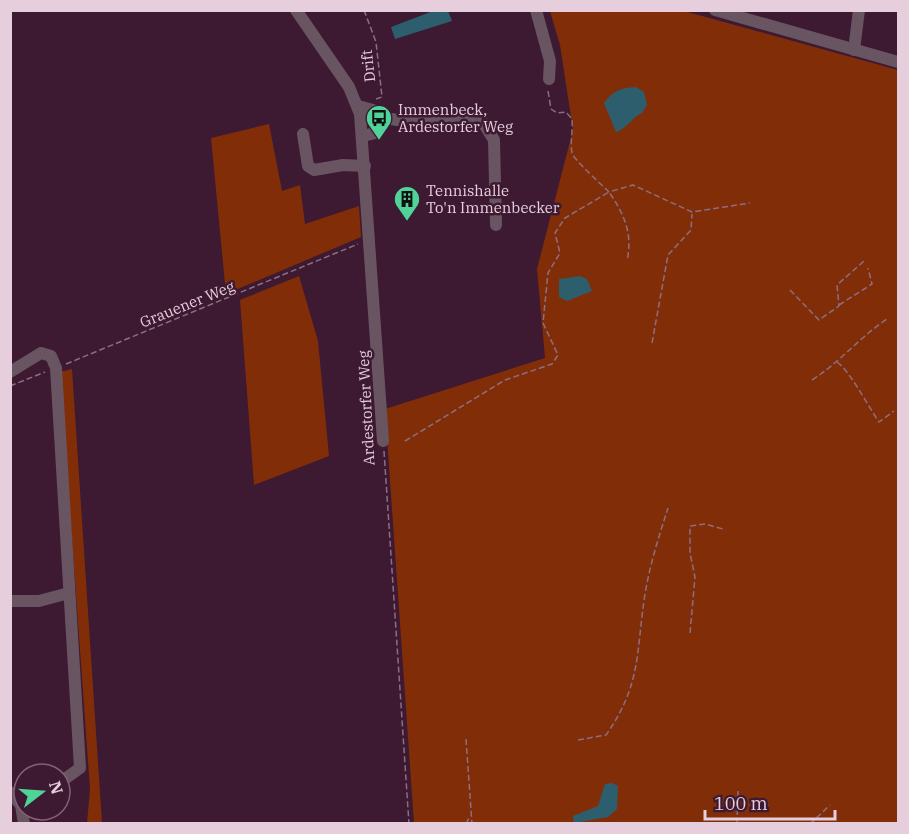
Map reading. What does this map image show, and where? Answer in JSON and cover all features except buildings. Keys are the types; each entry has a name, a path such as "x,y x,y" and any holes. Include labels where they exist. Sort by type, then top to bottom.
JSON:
{"street":[{"name":"Ardestorfer Weg","path":"296,10 350,87 358,106 363,136 383,441"},
{"path":"536,10 550,61 548,82"},
{"path":"715,10 898,62"},
{"path":"854,50 859,10"},
{"path":"358,106 373,110 380,126 375,133 363,136"},
{"path":"378,117 417,123 472,120 483,122 494,140 496,225"},
{"path":"303,134 308,166 314,170 337,166 365,166"},
{"path":"10,372 41,353 51,356 56,368 80,768 72,774"},
{"path":"10,601 39,601 69,592"},
{"path":"10,609 24,602"},
{"path":"10,792 21,806 24,824"}],"path":[{"name":"Drift","path":"364,10 376,42 382,97 374,100"},
{"path":"548,82 551,109 557,113 566,112 572,119 572,153 577,162 591,171 609,192 627,224 630,245 627,261"},
{"path":"405,441 505,380 552,364 558,355 543,323 548,273 560,253 555,233 565,218 609,192 633,185 692,212 750,203"},
{"path":"652,343 668,255 691,230 692,212"},
{"name":"Grauener Weg","path":"10,386 370,239"},
{"path":"839,306 837,285 864,261"},
{"path":"790,290 819,320 872,284 868,268"},
{"path":"812,380 865,334 887,319"},
{"path":"835,361 847,369 879,422 894,411"},
{"name":"Ardestorfer Weg","path":"383,441 409,824"},
{"path":"578,740 606,735 623,711 638,663 645,593 668,508"},
{"path":"690,633 695,577 690,553 690,526 705,524 723,529"},
{"path":"466,739 472,799 466,824"},
{"path":"737,824 738,789"},
{"path":"810,824 830,805"},
{"path":"470,814 472,824"}],"shaded area":[{"path":"550,11 684,11 898,70 898,823 414,823 385,409 545,358 537,269 573,130 560,45"},
{"path":"269,124 282,191 300,185 305,224 359,206 361,237 226,294 211,138"},
{"path":"299,276 318,341 329,456 254,485 240,300"},
{"path":"72,369 102,823 87,823 90,789 60,372"}],"water":[{"path":"433,11 448,11 452,21 395,39 391,27"},
{"path":"636,87 644,92 647,105 642,113 616,132 604,103 617,91"},
{"path":"580,276 587,279 592,291 567,301 559,297 559,279"},
{"path":"612,783 618,786 617,809 608,817 574,823 573,816 598,806 605,784"}],"place":[{"name":"Immenbeck, Ardestorfer Weg","path":"379,141"},
{"name":"Tennishalle To'n Immenbecker","path":"407,222"}]}
